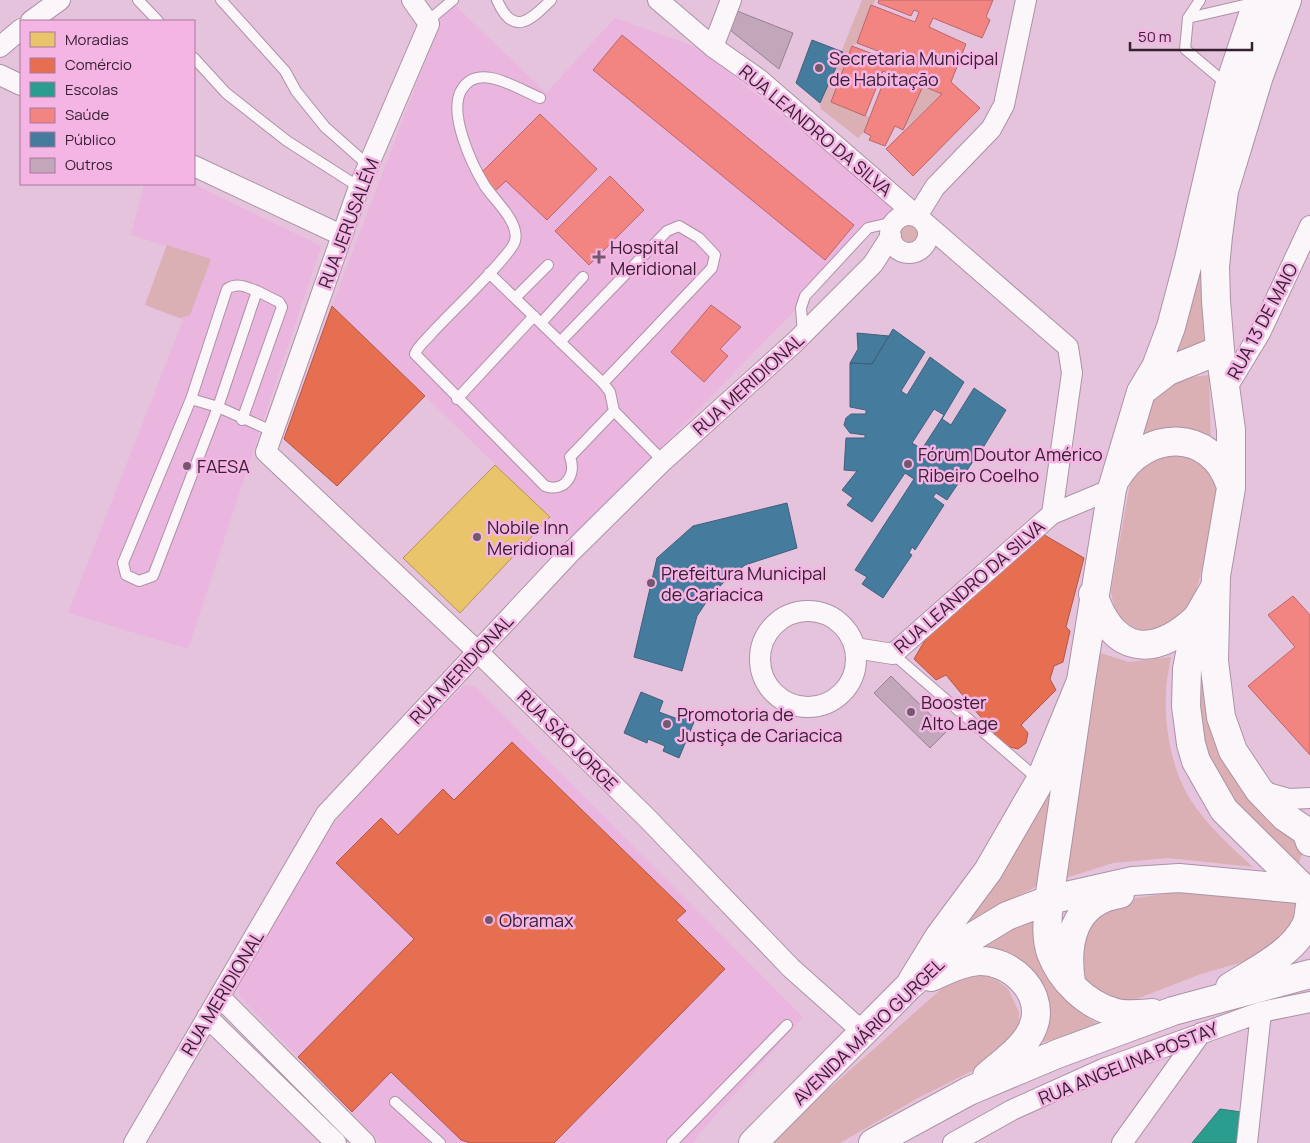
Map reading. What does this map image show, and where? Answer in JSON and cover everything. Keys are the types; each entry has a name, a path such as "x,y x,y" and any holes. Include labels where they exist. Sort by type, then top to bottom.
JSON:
{"main road":[{"path":"1288,0 1260,76 1224,191 1214,267 1220,350 1231,430 1231,488 1215,587 1214,661 1221,717 1233,751 1259,790 1285,816 1309,836"},
{"path":"1260,1 1273,18 1260,76"},
{"path":"1173,1011 1136,1014 1114,1012 1093,1002 1071,986 1051,953 1047,931 1049,900 1094,594 1112,490 1140,392 1156,366 1171,327 1189,259 1229,87 1260,1"},
{"path":"1140,392 1168,371 1220,350"},
{"path":"1112,490 1126,463 1139,453 1165,442 1181,441 1202,446 1212,453 1226,471 1231,488"},
{"path":"1094,594 1098,609 1111,630 1123,640 1138,644 1165,642 1175,637 1197,618 1215,587"},
{"path":"1197,618 1187,669 1186,706 1187,727 1196,761 1224,810 1308,895 1307,923 1298,938 1281,953 1212,999"},
{"path":"909,986 931,949 988,872 1040,781 1081,681"},
{"name":"AVENIDA MÁRIO GURGEL","path":"753,1143 909,986 949,951 1007,916 1049,900 1133,881 1179,878 1212,880 1308,895"},
{"path":"1071,986 1068,963 1071,935 1081,916 1095,903 1115,895 1212,880"},
{"path":"909,986 958,965 981,961 1016,973 1030,988 1035,1005 1035,1021 1024,1043 970,1092"},
{"path":"873,1143 970,1092 1056,1054 1173,1011 1310,974"}],"street":[{"path":"32,20 60,0"},
{"path":"412,0 429,24"},
{"name":"RUA LEANDRO DA SILVA","path":"658,0 713,47 760,80 1068,347 1072,373 1052,514"},
{"path":"713,47 731,0"},
{"path":"892,229 899,250 914,251 928,238 921,220 935,187 991,129 1004,105 1026,0"},
{"name":"RUA JERUSALÉM","path":"266,452 359,187 429,24"},
{"path":"0,47 20,30"},
{"path":"0,75 20,85"},
{"path":"195,166 341,235"},
{"path":"873,264 892,229 906,215 921,220"},
{"name":"RUA 13 DE MAIO","path":"1226,389 1260,333 1310,226"},
{"path":"873,264 929,245 952,245"},
{"name":"RUA MERIDIONAL","path":"134,1143 326,814 562,561 663,461 803,334 873,264"},
{"name":"RUA SÃO JORGE","path":"266,452 478,652 648,819 791,968 864,1033"},
{"name":"RUA LEANDRO DA SILVA","path":"855,648 893,654 1052,514 1112,490"},
{"path":"803,611 818,612 832,617 844,626 855,648 855,668 850,682 840,694 828,702 814,706 798,706 784,700 772,691 764,678 760,664 761,649 772,626 788,615 803,611"},
{"path":"1259,790 1289,798 1310,798"},
{"path":"220,997 365,1143"},
{"name":"RUA ANGELINA POSTAY","path":"953,1143 1012,1110 1103,1069 1201,1032 1261,1012 1310,1002"},
{"path":"1247,1143 1261,1012"},
{"path":"208,1017 336,1143"},
{"path":"1122,1143 1201,1032"}],"lane":[{"path":"138,0 157,20"},
{"path":"222,0 280,64 296,91 325,127 369,166"},
{"path":"429,24 435,15 454,0"},
{"path":"497,0 505,16 514,22 527,21 551,0"},
{"path":"1200,0 1188,18 1185,49 1229,87"},
{"path":"1188,18 1260,1"},
{"path":"195,59 226,94 288,141 359,187"},
{"path":"540,98 492,77 478,77 466,83 458,96 458,120 466,148 485,186 513,224 516,240 510,252 415,351 416,357 545,486 553,489 561,487 571,476 573,470 570,457 614,411"},
{"path":"560,342 672,227 679,226 699,238 715,255 712,268 603,383"},
{"path":"803,334 801,308 805,296 868,228 892,229"},
{"path":"515,298 548,265"},
{"path":"488,273 603,383 610,392 614,411 663,461"},
{"path":"457,399 537,320 584,277"},
{"path":"242,420 282,307 279,302 257,291 239,285 226,289 191,400 123,563 126,575 139,581 153,576 218,407 257,291"},
{"path":"191,400 218,407 242,420 272,431"},
{"path":"893,654 1040,781"},
{"path":"672,1143 788,1025"},
{"path":"395,1102 440,1143"}],"shaded area":[{"path":"862,0 875,0 857,43 852,46 831,102 870,117 864,132 858,138 821,109 820,105"},
{"name":"Hospital Meridional","path":"454,4 546,93 615,18 699,48 895,208 572,539 332,306 441,19"},
{"path":"923,86 942,94 903,130"},
{"name":"FAESA","path":"144,185 195,185 321,246 188,649 68,613 183,320 145,305 166,246 131,235"},
{"path":"906,216 927,237 922,246 910,252 895,245 891,231 898,220"},
{"path":"1200,238 1204,348 1171,361"},
{"path":"167,245 211,259 190,315 180,318 145,305"},
{"path":"1209,375 1211,446 1130,449 1158,387 1185,378"},
{"path":"1176,450 1209,464 1221,496 1191,611 1157,633 1138,629 1125,622 1119,616 1111,590 1130,483 1135,472 1143,462"},
{"path":"1203,626 1207,695 1304,849 1298,865 1218,791 1190,707"},
{"path":"1097,652 1129,662 1171,657 1166,690 1168,736 1175,765 1185,791 1213,828 1253,867 1168,858 1113,863 1063,879"},
{"name":"Obramax","path":"465,685 474,686 803,1017 699,1134 694,1143 381,1143 240,997 238,979 305,860 385,761"},
{"path":"1060,758 1039,885 986,913 953,937"},
{"path":"1177,892 1301,900 1301,921 1257,958 1201,974 1134,1000 1113,1000 1094,991 1081,975 1082,925 1129,899"},
{"path":"1041,908 1048,977 1065,1000 1101,1027 1043,1042 1044,1010 964,953"},
{"path":"973,974 986,976 998,981 1008,989 1019,1012 1019,1025 1000,1057 918,1098 840,1143 771,1143 949,982"}],"building: Moradias":[{"name":"Nobile Inn Meridional","path":"495,465 550,517 460,613 403,558"}],"building: Comércio":[{"path":"332,306 425,396 337,486 284,439"},
{"path":"1041,533 1084,558 1066,627 1070,631 1063,662 1054,666 1050,679 1056,690 1021,725 1028,733 1026,743 1018,749 1006,746 998,738 946,675 936,680 914,659 928,635"},
{"name":"Obramax","path":"512,742 686,911 676,920 725,969 554,1143 470,1143 461,1140 391,1072 352,1112 298,1057 414,939 336,863 381,818 398,835 443,789 454,800"}],"building: Escolas":[{"path":"1220,1109 1241,1112 1242,1143 1192,1143"}],"building: Saúde":[{"path":"879,0 993,0 986,17 990,20 982,38 933,18 929,27 966,44 951,82 980,108 913,176 886,149 942,94 923,86 903,130 895,126 885,146 869,140 871,136 864,132 887,73 883,71 865,116 831,102 852,46 881,57 883,53 857,43 871,5 915,22 919,12 914,10 911,16 878,3"},
{"path":"622,35 854,225 825,260 593,70"},
{"path":"540,114 597,169 547,220 506,181 495,191 480,174"},
{"path":"610,176 644,210 589,265 555,231"},
{"path":"711,305 741,327 720,349 728,356 704,382 671,352"},
{"path":"1293,596 1310,615 1310,755 1248,686 1295,647 1268,615"}],"building: Público":[{"name":"Secretaria Municipal de Habitação","path":"812,40 843,52 820,103 796,83"},
{"name":"Fórum Doutor Américo Ribeiro Coelho","path":"893,329 925,352 901,391 907,395 930,357 964,382 942,419 951,425 974,388 1006,410 981,451 977,449 973,455 976,457 947,500 936,493 933,497 944,505 915,550 912,547 909,553 912,555 883,598 862,584 867,577 855,570 914,479 905,473 872,522 847,505 853,498 842,490 857,471 844,470 846,438 865,438 865,435 850,433 844,425 846,418 851,414 866,414 866,410 850,407 850,363 872,364","holes":["934,409 944,415 922,449 912,443"]},
{"path":"857,333 889,336 872,364 850,363 858,349"},
{"path":"787,503 797,548 745,565 724,582 709,598 697,616 682,671 634,657 657,558 693,526"},
{"path":"641,692 663,701 659,712 678,719 679,716 694,722 679,758 663,751 665,746 648,739 647,743 624,733"}],"building: Outros":[{"path":"737,11 793,33 779,69 730,30"},
{"name":"Booster Alto Lage","path":"891,676 947,731 930,748 874,693"}],"place":[{"name":"Secretaria Municipal de Habitação","path":"819,68"},
{"name":"Hospital Meridional","path":"599,257"},
{"name":"Fórum Doutor Américo Ribeiro Coelho","path":"908,464"},
{"name":"FAESA","path":"187,466"},
{"name":"Nobile Inn Meridional","path":"477,537"},
{"name":"Prefeitura Municipal de Cariacica","path":"651,583"},
{"name":"Booster Alto Lage","path":"911,712"},
{"name":"Promotoria de Justiça de Cariacica","path":"667,724"},
{"name":"Obramax","path":"489,920"}]}
